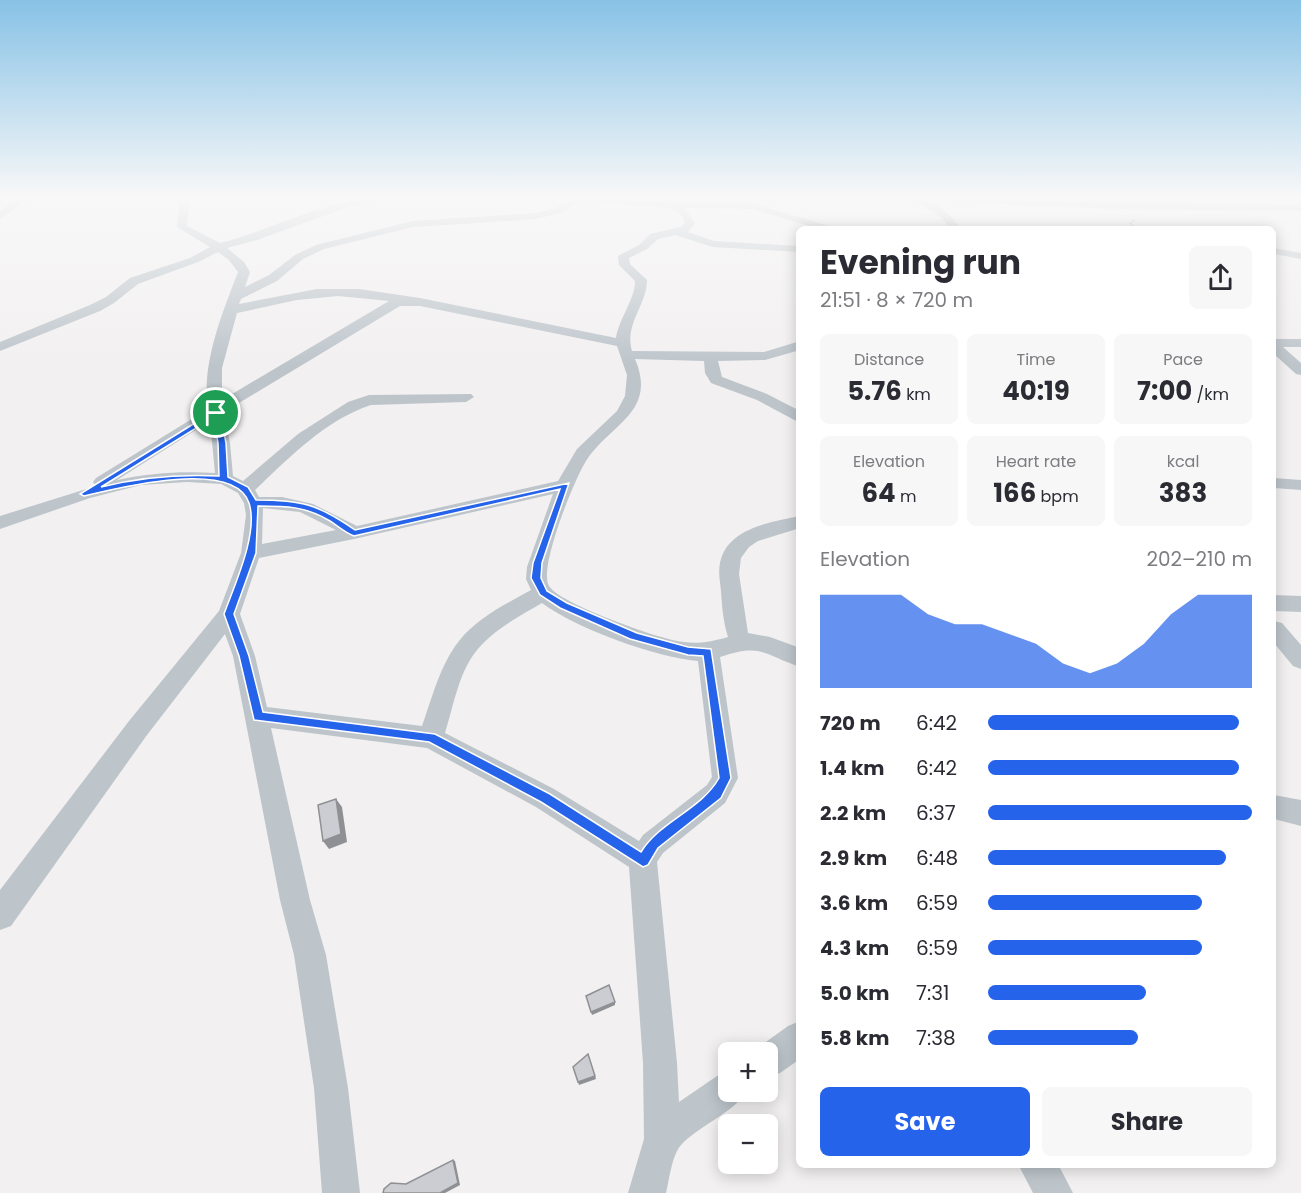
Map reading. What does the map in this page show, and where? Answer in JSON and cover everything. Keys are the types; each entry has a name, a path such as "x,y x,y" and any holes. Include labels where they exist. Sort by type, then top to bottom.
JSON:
{"street":[{"path":"0,347 95,308 110,300 134,281 205,255"},
{"path":"224,479 222,443 213,392 215,368 244,272 242,265 227,255"},
{"path":"234,303 304,255"},
{"path":"627,255 623,259 626,266 641,280 641,288 625,329 626,349 635,382 633,395 626,410 577,461 537,563 536,578 543,593 564,606 634,637 688,651 708,652 740,641 769,645 796,656"},
{"path":"234,303 317,291 366,292 626,349 711,356 765,356 796,346"},
{"path":"84,494 328,342 388,307 404,301"},
{"path":"1276,345 1301,343"},
{"path":"1276,347 1301,371"},
{"path":"711,356 712,374 716,380 762,397 796,416"},
{"path":"249,496 306,438 354,403 369,400 466,398"},
{"path":"0,523 84,494 141,480 187,477 224,479 249,496 309,508 333,519 354,533"},
{"path":"1276,483 1301,485"},
{"path":"251,553 354,533 566,485"},
{"path":"0,915 138,728 229,614 251,553 255,515 249,496"},
{"path":"740,641 733,619 730,558 739,546 751,537 776,527 796,523"},
{"path":"431,738 453,676 466,649 482,632 501,618 543,593"},
{"path":"1276,603 1301,604"},
{"path":"229,614 244,656 292,888 310,955 331,1088 341,1193"},
{"path":"1276,630 1301,660"},
{"path":"646,1193 662,1139 660,1063 643,860 653,844 716,794 725,778 708,652"},
{"path":"258,717 431,738 545,798 643,860"},
{"path":"1276,807 1301,813"},
{"path":"778,1053 796,1041"},
{"path":"662,1139 695,1111 718,1095"},
{"path":"1039,1168 1054,1193"}],"building":[{"path":"336,799 341,834 323,841 318,805"},
{"path":"609,985 615,1002 591,1012 586,996"},
{"path":"588,1054 595,1076 578,1082 573,1067"},
{"path":"453,1160 458,1183 440,1193 383,1193 391,1183 406,1184"}],"route":[{"path":"216,413 84,494 141,480 187,477 224,479 245,489 253,503 275,501 309,508 333,519 354,533 566,485 537,563 536,578 543,593 564,606 634,637 663,646 708,652 725,778 716,794 653,844 643,860 545,798 431,738 258,717 244,656 229,614 240,589 251,553 255,515 253,503 245,489 224,479 222,443 216,413"}]}
